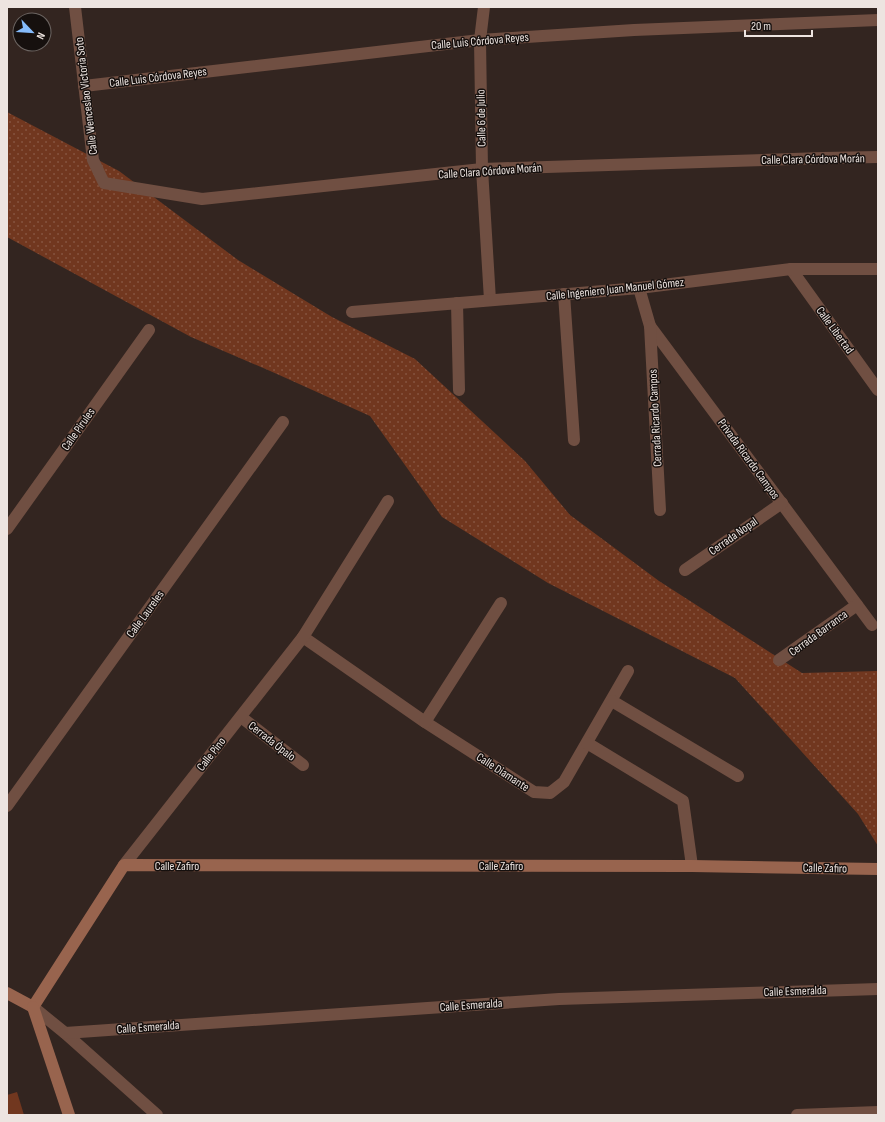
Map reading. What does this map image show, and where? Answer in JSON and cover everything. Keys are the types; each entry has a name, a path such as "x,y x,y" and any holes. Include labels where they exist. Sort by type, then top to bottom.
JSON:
{"street":[{"name":"Calle Wenceslao Victoria Soto","path":"75,7 93,160 104,183"},
{"name":"Calle 6 de Julio","path":"484,7 480,40 482,170 490,300"},
{"name":"Calle Luis Córdova Reyes","path":"84,86 480,40 634,30 878,20"},
{"name":"Calle Clara Córdova Morán","path":"104,183 202,199 482,170 878,157"},
{"name":"Calle Ingeniero Juan Manuel Gómez","path":"352,312 639,288 791,269 878,269"},
{"name":"Calle Libertad","path":"791,269 878,390"},
{"name":"Privada Ricardo Campos","path":"639,288 650,326 872,625"},
{"path":"564,294 574,440"},
{"path":"457,303 459,390"},
{"name":"Cerrada Ricardo Campos","path":"650,326 660,510"},
{"name":"Calle Pirules","path":"7,529 149,330"},
{"name":"Calle Laureles","path":"7,806 283,422"},
{"name":"Calle Pino","path":"33,1008 124,866 303,637 388,501"},
{"name":"Cerrada Nopal","path":"685,570 782,503"},
{"path":"425,722 501,603"},
{"name":"Cerrada Barranca","path":"779,660 857,605"},
{"name":"Calle Diamante","path":"303,637 425,722 534,792 550,793 564,782 628,671"},
{"path":"612,701 738,776"},
{"name":"Cerrada Ópalo","path":"240,717 303,765"},
{"path":"587,743 683,801 692,866"},
{"name":"Calle Zafiro","path":"124,866 692,866 878,869"},
{"name":"Calle Esmeralda","path":"65,1033 559,999 878,989"},
{"path":"7,992 33,1008 65,1033 157,1115"},
{"path":"33,1008 69,1115"},
{"path":"797,1115 878,1112"}],"shaded area":[{"path":"7,112 119,171 238,260 332,317 415,359 525,461 570,515 659,581 802,673 878,671 878,846 858,814 735,678 548,583 442,517 370,416 191,337 7,237"},
{"path":"17,1092 24,1115 7,1115 7,1095"}]}
